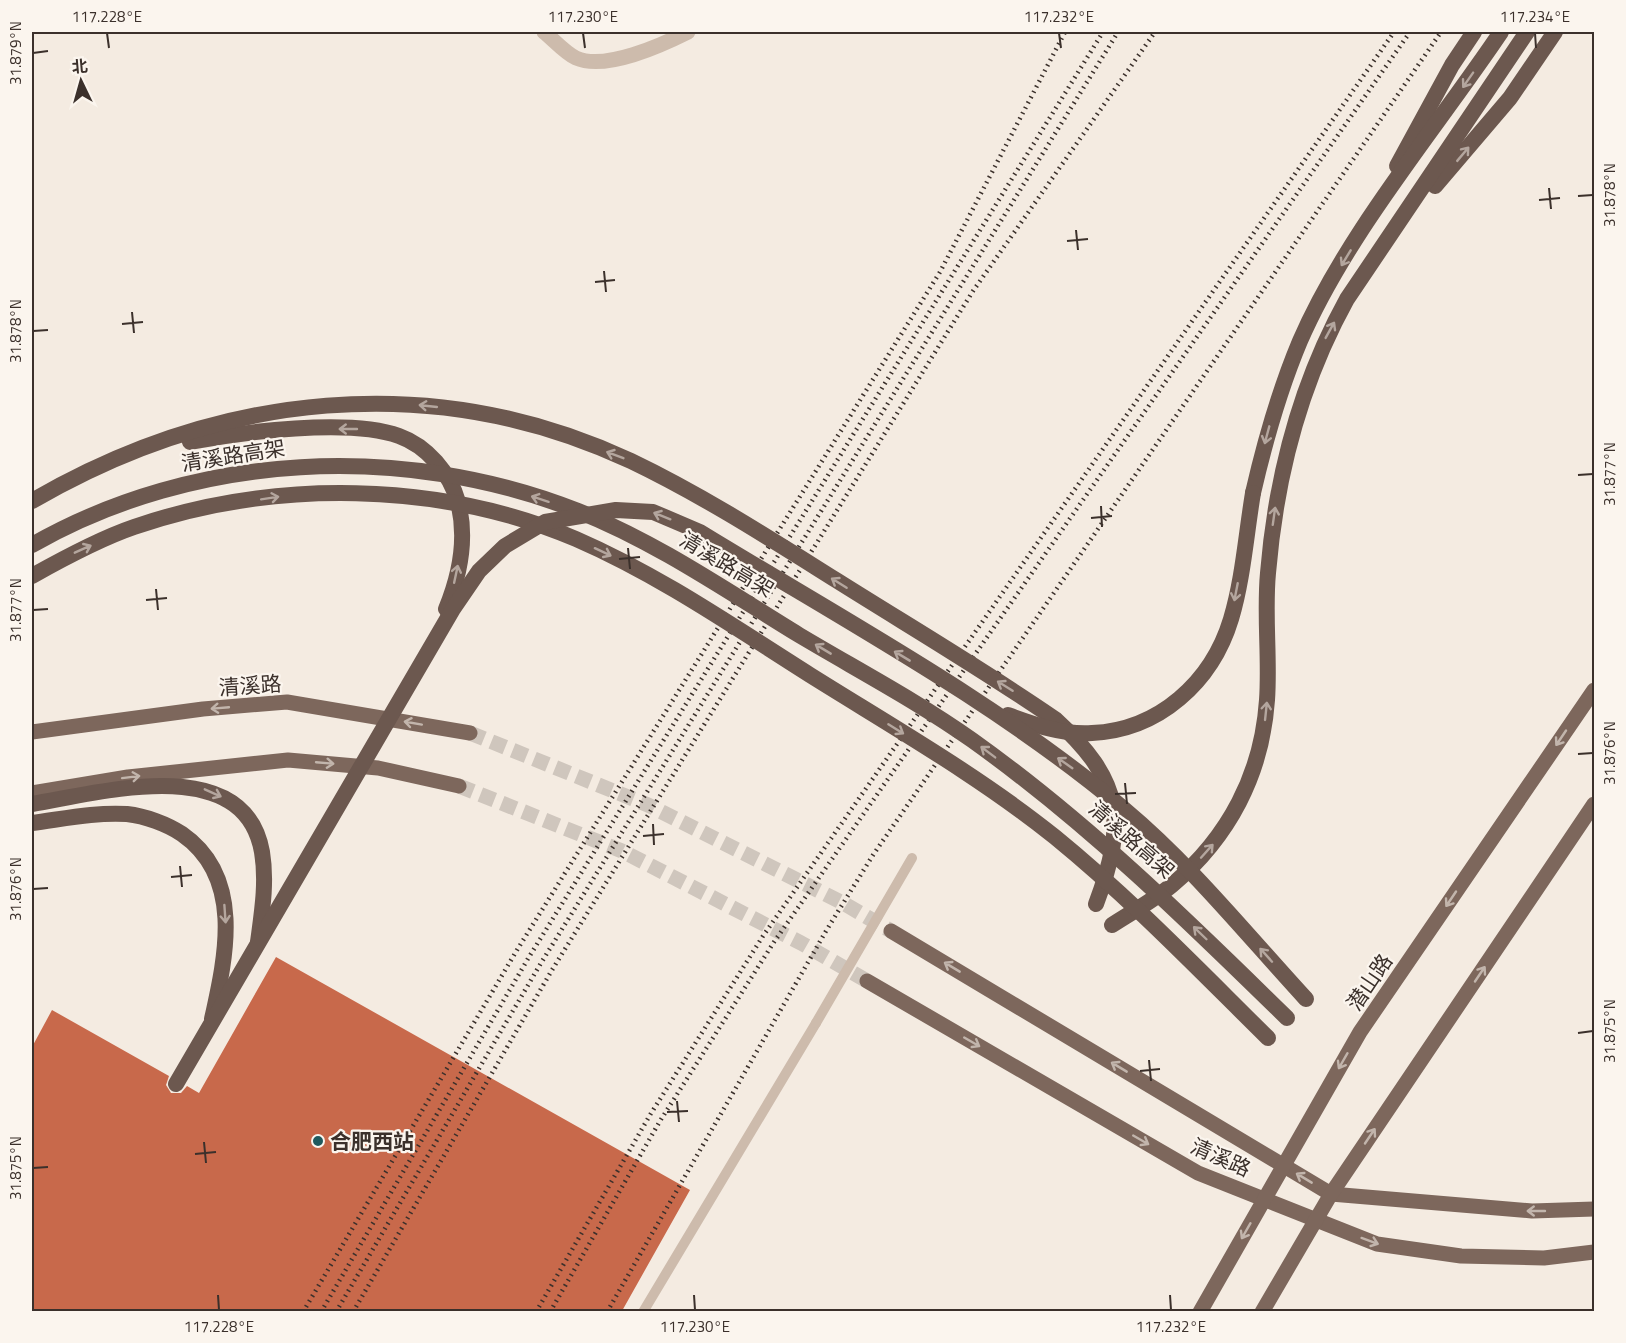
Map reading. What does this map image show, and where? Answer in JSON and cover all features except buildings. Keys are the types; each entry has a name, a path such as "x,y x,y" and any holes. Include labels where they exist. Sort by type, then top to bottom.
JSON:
{"highway":[{"path":"986,707 1031,724 1062,732 1092,734 1123,729 1168,709 1189,691 1209,668 1231,619 1255,483 1267,431 1301,339 1452,65 1474,32"},
{"path":"1359,236 1501,32"},
{"path":"1112,925 1171,886 1208,852 1230,821 1246,790 1264,730 1267,698 1269,555 1277,492 1290,436 1323,342 1347,299 1527,32"},
{"path":"1384,246 1510,98 1555,32"},
{"path":"32,501 70,479 134,451 219,423 291,408 362,402 468,410 578,440 630,461 718,507 1055,719 1081,743 1112,798 1117,830 1110,866 1096,904"},
{"path":"134,451 221,436 294,429 369,429 400,436 425,451 445,472 456,493 462,519 462,545 451,595 427,652 211,1024 176,1084 193,1053 258,942 453,609 472,581 505,546 545,522 615,510 653,512 700,532 986,707 1073,768 1125,810 1171,853 1306,999"},
{"name":"清溪路高架","path":"32,545 55,531 126,501 180,486 275,469 338,466 397,468 449,475 502,486 578,511 659,550 970,739 1072,816 1144,878 1287,1017"},
{"path":"32,576 67,556 133,527 190,510 280,496 338,493 393,495 445,502 497,513 573,538 657,579 954,765 1052,836 1126,898 1269,1038"},
{"path":"32,804 169,785 197,787 217,794 238,809 254,826 262,851 265,892 258,942"},
{"path":"32,823 103,814 129,815 175,829 194,843 209,859 219,879 225,920 221,978 211,1024"}],"main road":[{"name":"潜山路","path":"1200,1311 1360,1032 1594,690"},
{"name":"清溪路","path":"32,732 203,709 287,702 470,733"},
{"path":"32,793 128,777 288,760 378,768 459,786"},
{"path":"1262,1311 1331,1194 1594,804"},
{"name":"清溪路","path":"891,931 1331,1194 1532,1211 1594,1209"},
{"name":"清溪路","path":"867,981 1198,1173 1377,1244 1461,1256 1544,1258 1594,1252"}],"street":[{"path":"543,32 577,58 602,62 624,57 688,32"},
{"path":"643,1311 912,858"}],"tunnel":[{"path":"470,733 648,805 843,903 891,931"},
{"path":"459,786 622,851 801,943 867,981"}],"railway":[{"path":"303,1312 517,950 940,272 1065,32"},
{"path":"321,1312 529,957 1103,32"},
{"path":"336,1312 541,963 1118,32"},
{"path":"353,1312 552,970 973,291 1155,32"},
{"path":"536,1312 650,1115 763,936 1394,32"},
{"path":"550,1312 660,1121 774,942 1410,32"},
{"path":"607,1312 826,931 873,855 1441,32"}],"place":[{"name":"合肥西站","path":"318,1141"}]}
